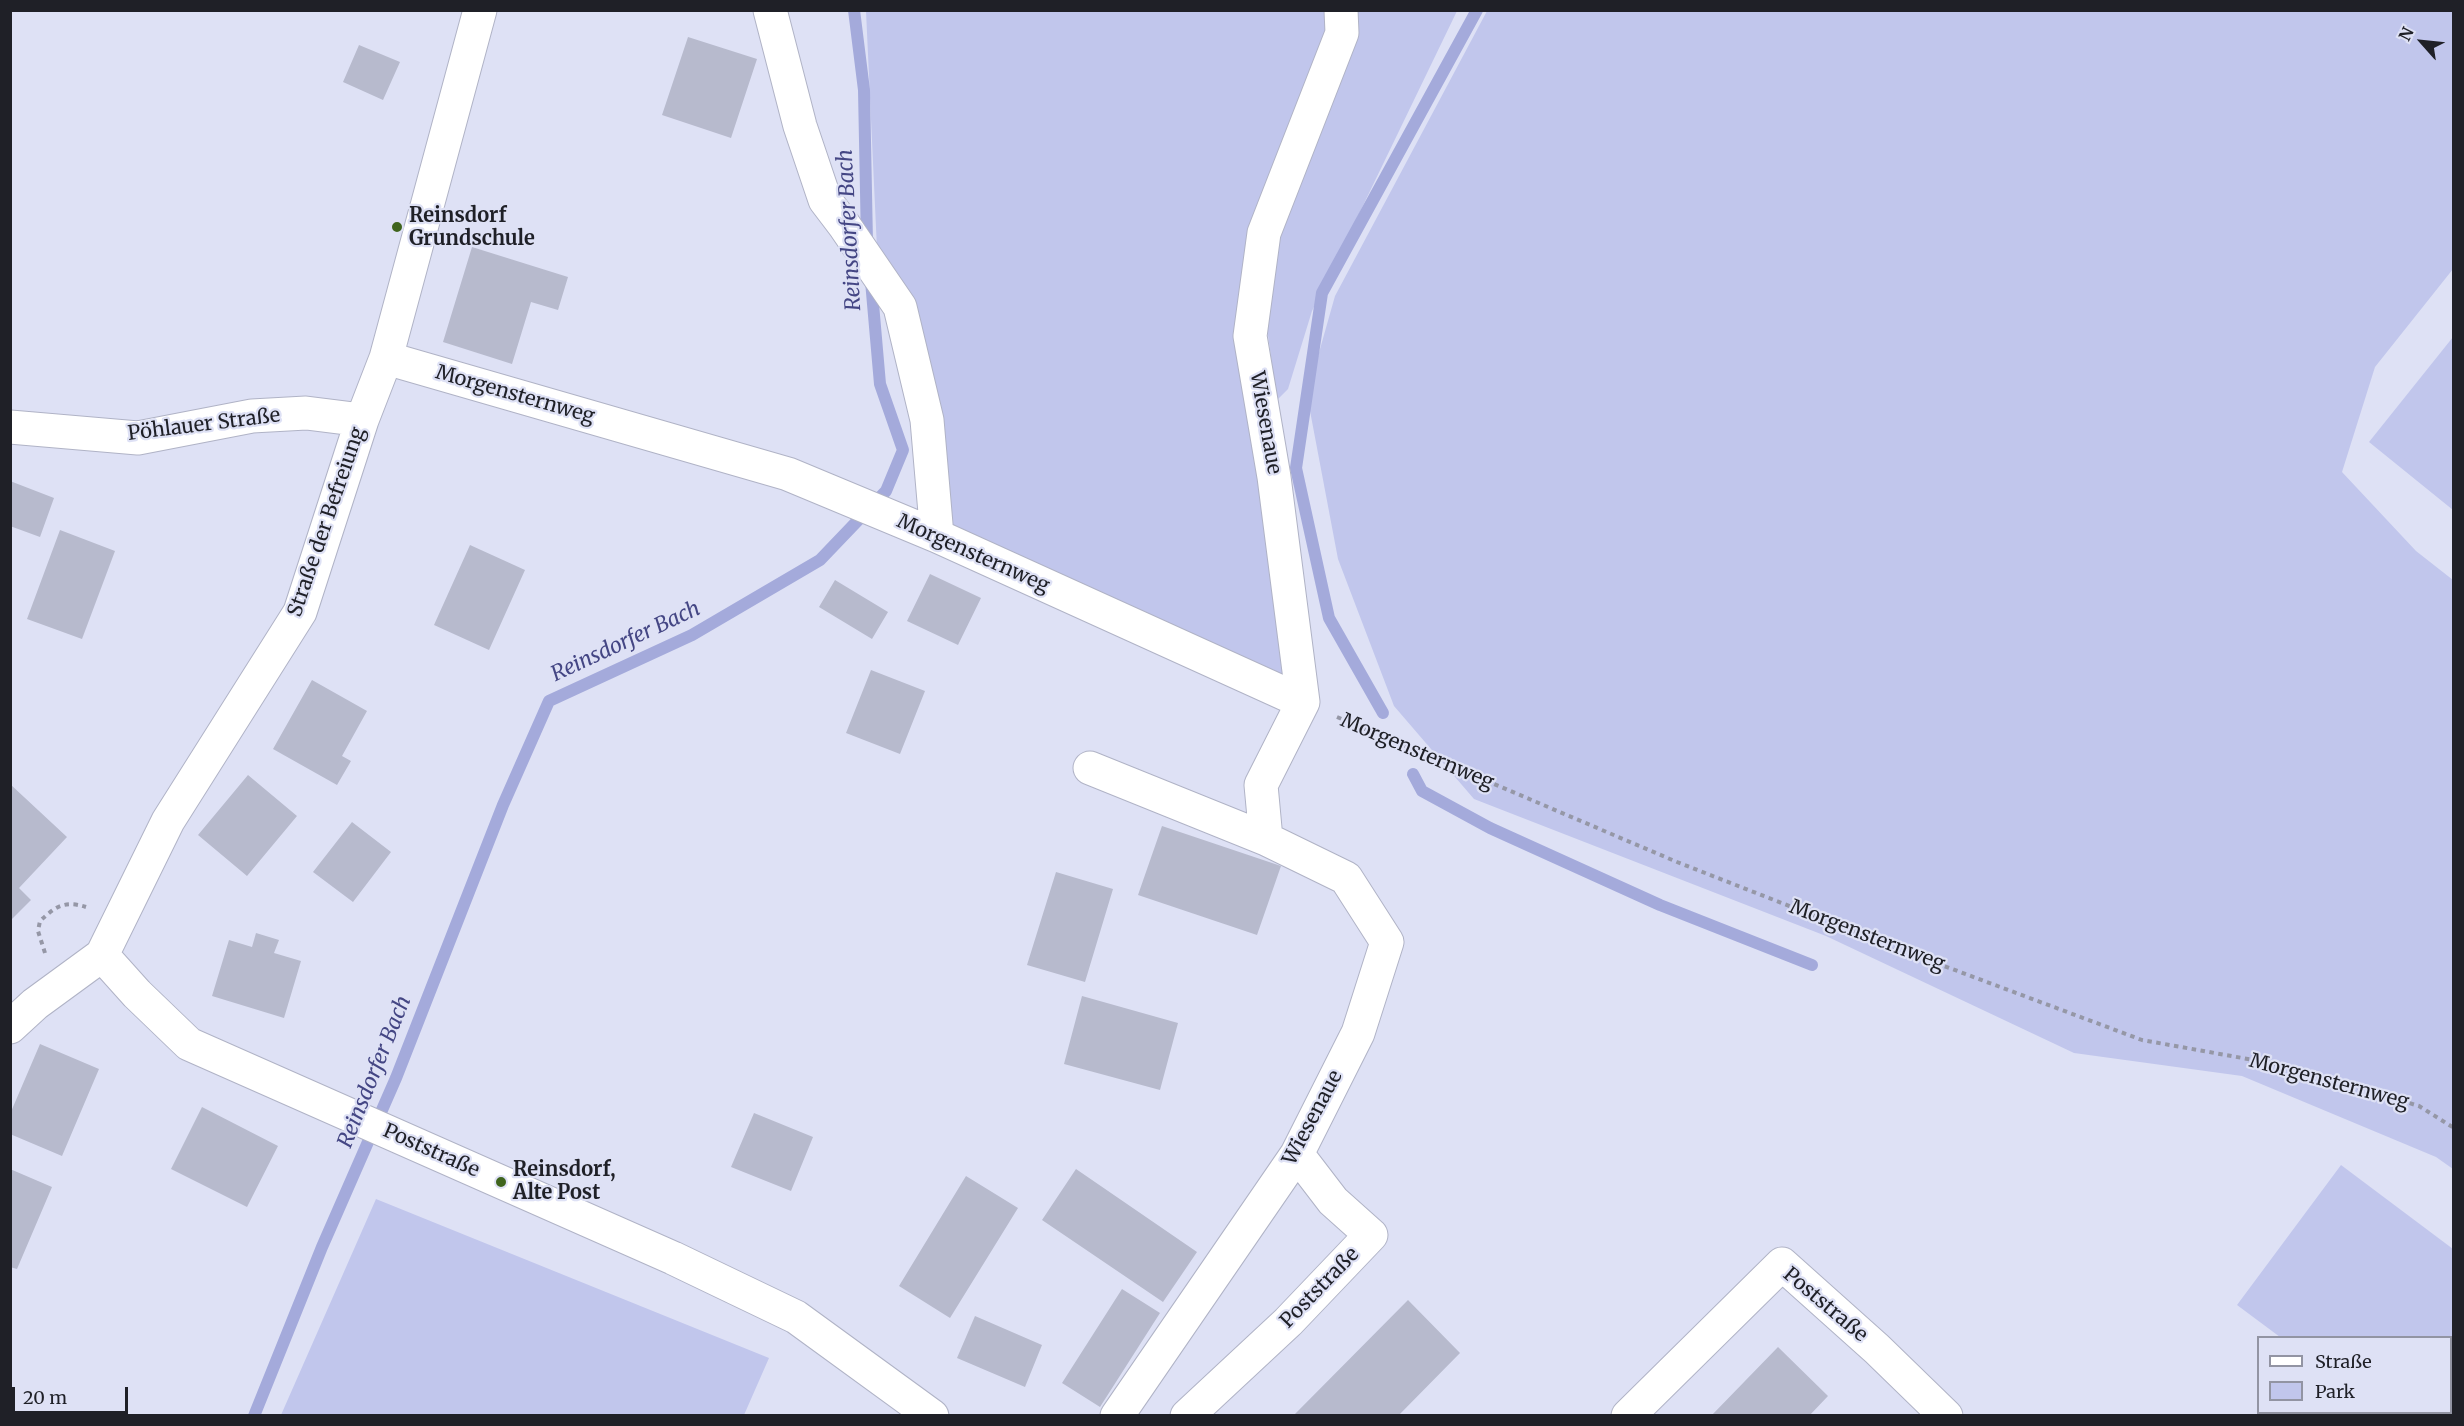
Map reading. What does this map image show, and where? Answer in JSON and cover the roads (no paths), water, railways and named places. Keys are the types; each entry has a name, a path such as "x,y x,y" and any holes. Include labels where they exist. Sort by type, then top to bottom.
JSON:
{"street":[{"name":"Straße der Befreiung","path":"10,1027 55,988 102,955 168,821 300,612 362,420 386,358 480,10"},
{"path":"770,10 800,126 825,200 900,307 927,420 937,536"},
{"name":"Wiesenaue","path":"1303,702 1274,477 1250,336 1264,233 1342,33 1341,10"},
{"name":"Morgensternweg","path":"386,358 788,474 937,536 1303,702"},
{"name":"Pöhlauer Straße","path":"10,427 138,438 252,416 306,414 362,420"},
{"path":"1266,838 1261,785 1303,702"},
{"name":"Wiesenaue","path":"1090,768 1266,838 1346,878 1387,942 1358,1034 1297,1154 1116,1416"},
{"name":"Poststraße","path":"102,955 136,994 189,1044 673,1258 796,1317 932,1416"},
{"name":"Poststraße","path":"1187,1416 1288,1322 1371,1235 1333,1201 1297,1154"},
{"name":"Poststraße","path":"1628,1416 1782,1264 1877,1349 1946,1416"}],"waterway":[{"name":"Reinsdorfer Bach","path":"854,10 864,90 867,243"},
{"path":"1383,713 1329,618 1296,468 1322,293 1477,10"},
{"name":"Reinsdorfer Bach","path":"254,1416 322,1247 396,1078 503,805 549,701 692,635 820,560 886,491 903,450 880,384 871,281"},
{"path":"1413,774 1422,791 1490,828 1660,905 1812,965"}],"place":[{"name":"Reinsdorf Grundschule","path":"397,227"},
{"name":"Reinsdorf, Alte Post","path":"501,1182"}]}
